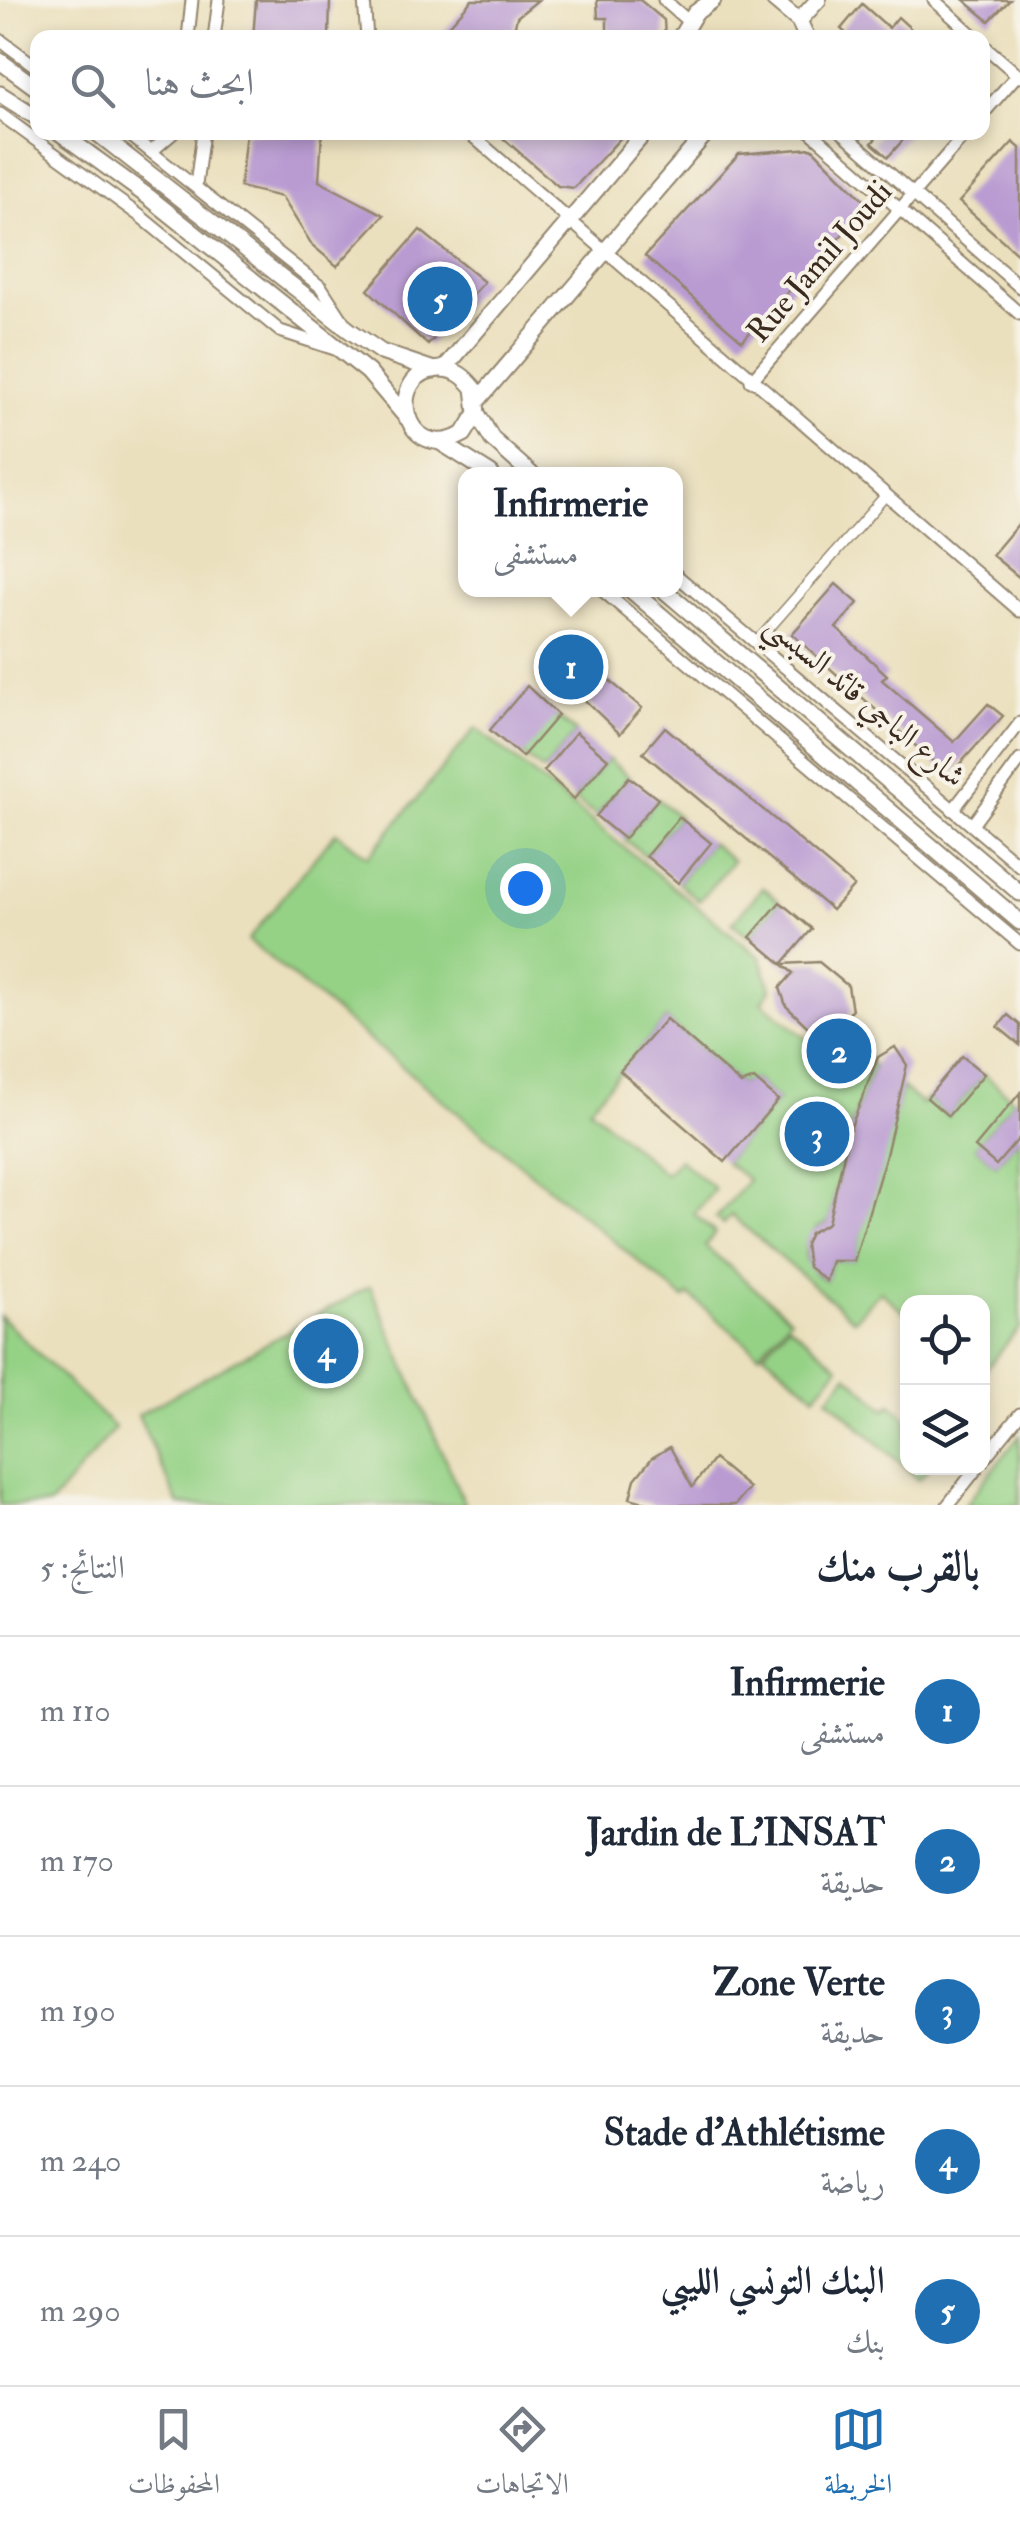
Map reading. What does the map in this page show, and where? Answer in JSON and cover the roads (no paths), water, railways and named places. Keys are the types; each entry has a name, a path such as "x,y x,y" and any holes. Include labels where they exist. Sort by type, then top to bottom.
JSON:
{"street":[{"path":"189,30 192,0"},
{"path":"215,30 219,0"},
{"path":"364,0 366,30"},
{"path":"664,0 688,21"},
{"path":"774,0 803,30"},
{"path":"798,21 818,0"},
{"path":"934,0 967,30"},
{"path":"684,30 704,2"},
{"path":"0,40 30,62"},
{"path":"990,51 1019,76 990,107"},
{"path":"0,62 30,83"},
{"path":"0,94 30,113"},
{"path":"0,114 30,136"},
{"path":"36,140 140,216 280,331 316,346 340,350"},
{"path":"69,140 340,350 380,384 418,433 480,467"},
{"path":"106,140 381,352 466,378 492,439 523,467"},
{"path":"137,140 321,287 349,330"},
{"path":"152,151 165,140"},
{"path":"196,185 201,140"},
{"path":"477,140 567,223 1020,611"},
{"path":"407,418 408,390 414,381 439,369 638,140"},
{"path":"440,442 464,434 478,407 602,252 699,140"},
{"path":"821,140 1020,314"},
{"path":"852,140 916,192 1020,287"},
{"name":"Rue Jamil Joudi","path":"751,381 960,140"},
{"path":"756,643 886,495"},
{"name":"شارع الباجي قائد السبسي","path":"683,581 1020,866"},
{"path":"610,597 1020,944"},
{"path":"639,597 1020,922"},
{"path":"672,597 1020,893"},
{"path":"953,810 1020,722"},
{"path":"972,825 1020,760"},
{"path":"990,1451 1020,1414"},
{"path":"948,1505 972,1475"}],"place":[{"name":"البنك التونسي الليبي","path":"440,299"},
{"name":"Infirmerie","path":"571,667"},
{"name":"Jardin de L'INSAT","path":"839,1051"},
{"name":"Zone Verte","path":"817,1134"},
{"name":"Stade d'Athlétisme","path":"326,1351"}]}
